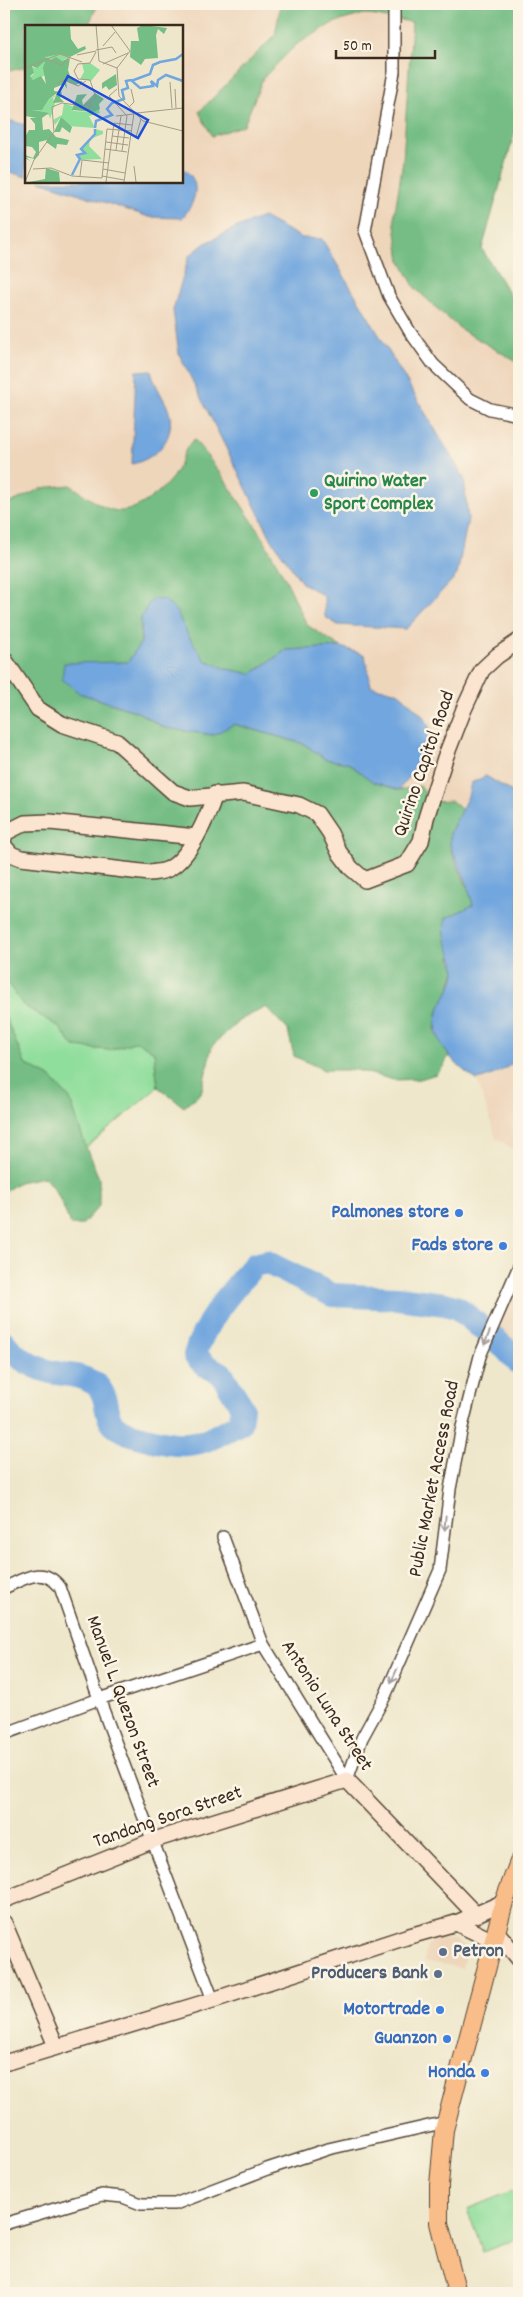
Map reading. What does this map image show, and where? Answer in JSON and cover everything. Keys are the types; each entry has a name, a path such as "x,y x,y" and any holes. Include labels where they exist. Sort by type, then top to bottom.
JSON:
{"main road":[{"path":"457,2293 439,2223 439,2185 446,2122 504,1902 519,1862"}],"street":[{"path":"392,4 394,11 394,72 364,231 389,296 410,332 433,364 470,399 490,409 519,415"},
{"name":"Quirino Capitol Road","path":"4,659 38,709 62,724 117,742 172,792 190,798 215,794 243,793 299,805 317,814 330,833 339,852 351,868 365,880 407,864 421,841 426,818 445,758 482,670 497,656 519,641"},
{"path":"4,846 11,854 21,858 150,873 166,870 175,864 196,837 210,810 215,794"},
{"path":"4,838 5,834 14,827 25,823 50,822 196,837"},
{"name":"Public Market Access Road","path":"347,1780 362,1738 385,1696 440,1570 450,1489 462,1426 480,1356 519,1266"},
{"name":"Antonio Luna Street","path":"224,1537 263,1644 347,1780 476,1915"},
{"name":"Manuel L. Quezon Street","path":"4,1588 33,1576 50,1576 60,1586 99,1699 213,2000"},
{"path":"4,1734 99,1699 263,1644"},
{"name":"Tandang Sora Street","path":"4,1900 154,1840 347,1780"},
{"path":"4,2063 213,2000 406,1937 456,1923 504,1902"},
{"path":"4,1923 56,2046"},
{"path":"456,1923 495,1936 519,1959"},
{"path":"4,2224 102,2195 123,2197 140,2204 175,2204 267,2169 328,2149 446,2122"}],"shaded area":[{"path":"98,4 277,4 280,9 275,35 211,99 244,125 263,78 296,45 333,23 364,14 412,22 403,161 394,218 415,288 462,330 519,363 519,796 486,777 471,783 462,810 452,801 431,802 420,786 399,790 429,752 398,692 382,690 371,686 364,655 341,647 307,625 287,582 260,533 195,439 186,447 180,465 162,490 135,507 118,511 88,499 70,485 42,488 4,506 4,72 25,67 25,182 182,182 182,25 88,25"},
{"path":"519,1058 519,1153 496,1138 477,1080 492,1077 505,1070"},
{"path":"519,1268 519,1363 505,1348 494,1321"},
{"path":"438,1937 456,1940 467,1948 462,1968 424,1961 427,1945"}],"green space":[{"path":"4,4 98,4 88,25 25,25 25,67 4,72"},
{"path":"277,4 519,4 519,117 482,249 519,310 519,363 462,330 443,314 415,288 400,260 394,218 403,161 412,22 364,14 333,23 296,45 263,78 244,125 212,136 199,112 275,35 280,9"},
{"path":"194,439 221,474 260,533 287,582 307,625 341,647 286,650 251,674 222,668 206,661 193,645 176,611 141,617 141,642 128,662 113,663 79,693 138,712 165,728 213,735 233,724 304,744 325,759 348,763 374,782 399,790 420,786 431,802 452,801 462,810 451,832 450,843 473,906 456,913 451,958 455,971 449,990 437,1013 435,1032 449,1055 443,1067 436,1074 420,1079 394,1080 356,1070 324,1070 294,1056 288,1030 266,1007 240,1020 212,1046 201,1093 184,1107 158,1087 154,1052 137,1041 110,1050 74,1047 59,1027 23,1005 4,978 4,506 42,488 70,485 98,504 110,509 124,511 133,508 157,494 164,487 177,470 187,447"},
{"path":"4,978 23,1005 59,1027 74,1047 110,1050 137,1041 154,1052 158,1087 86,1148 70,1099 50,1077 25,1064 4,1014"},
{"path":"4,1014 25,1064 50,1077 70,1099 86,1148 99,1178 99,1206 82,1225 71,1225 57,1193 44,1177 19,1182 4,1192"},
{"path":"519,2188 519,2238 483,2252 467,2209"}],"water":[{"path":"4,119 25,125 25,177 4,170"},
{"path":"182,169 188,173 195,185 195,192 191,205 182,218 149,217 43,182 182,182"},
{"path":"263,217 302,238 322,239 464,478 468,519 457,575 406,629 338,625 325,617 324,596 302,583 272,540 179,354 173,310 189,256 204,244 235,228"},
{"path":"151,370 167,406 170,426 164,443 158,450 142,461 132,464 136,371"},
{"path":"152,599 165,600 176,611 188,635 205,660 227,669 251,674 286,650 341,647 365,655 371,686 399,693 425,720 430,731 431,741 423,760 399,790 373,782 348,763 325,759 304,744 234,724 213,735 165,728 138,712 79,693 62,679 64,663 128,662 141,642 141,617"},
{"path":"486,776 519,796 519,1058 499,1072 477,1080 461,1068 446,1051 440,1042 436,1022 440,1007 455,975 454,963 445,932 446,918 473,905 466,881 450,846 450,833 468,796 471,783"}],"waterway":[{"path":"4,1342 25,1361 51,1372 80,1377 95,1384 102,1393 108,1415 119,1429 149,1439 180,1444 208,1439 240,1423 242,1407 221,1373 206,1366 195,1355 205,1330 228,1296 254,1265 266,1262 332,1295 397,1298 445,1304 458,1308 505,1348 519,1363"}],"place":[{"name":"Quirino Water Sport Complex","path":"314,493"},
{"name":"Palmones store","path":"459,1213"},
{"name":"Fads store","path":"503,1246"},
{"name":"Petron","path":"443,1952"},
{"name":"Producers Bank","path":"438,1974"},
{"name":"Motortrade","path":"440,2010"},
{"name":"Guanzon","path":"447,2039"},
{"name":"Honda","path":"485,2073"}]}
